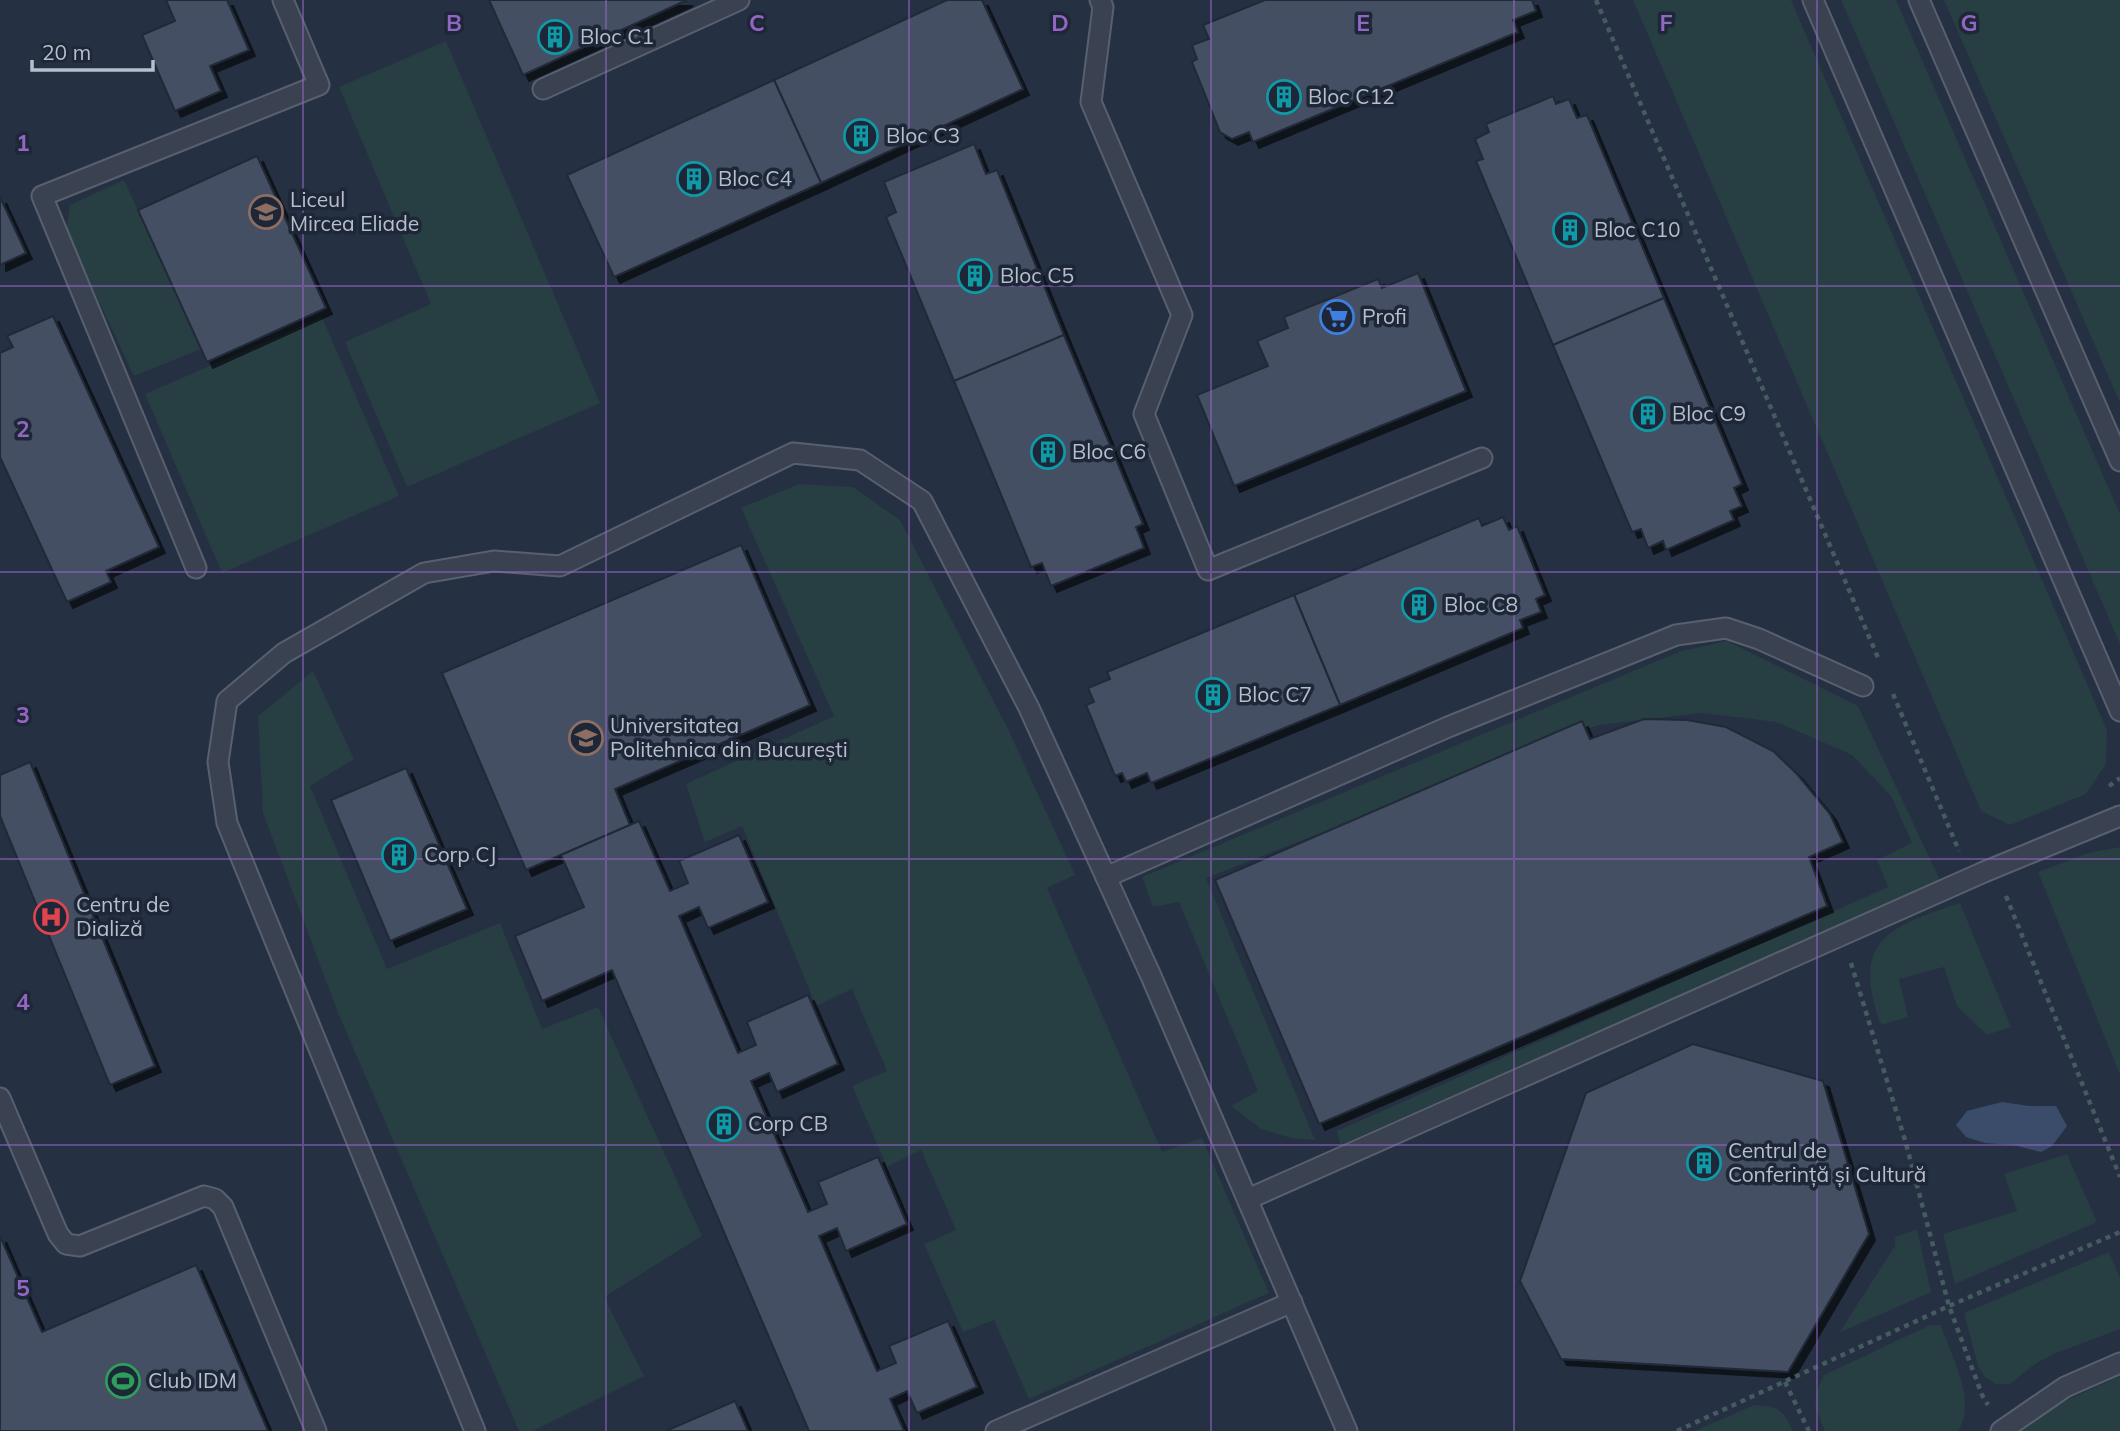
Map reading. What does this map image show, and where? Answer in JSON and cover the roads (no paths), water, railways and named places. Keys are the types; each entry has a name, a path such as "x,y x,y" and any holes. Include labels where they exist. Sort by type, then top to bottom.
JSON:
{"lane":[{"path":"196,568 42,196 319,85 283,0"},
{"path":"542,89 739,0"},
{"path":"1100,0 1103,7 1091,102 1182,315 1144,414 1208,570 1482,458"},
{"path":"1813,0 2120,711"},
{"path":"1919,0 2120,461"},
{"path":"475,1431 227,823 218,762 228,701 284,653 424,573 494,561 561,566 793,453 860,460 922,501 1029,708 1106,877 1248,1199 1344,1430"},
{"path":"1106,877 1448,727 1676,635 1726,628 1759,639 1863,686"},
{"path":"1248,1199 1984,872 2120,816"},
{"path":"0,1098 58,1234 66,1244 80,1246 204,1196 215,1199 223,1207 316,1431"},
{"path":"996,1431 1292,1302"},
{"path":"2002,1431 2065,1387 2120,1363"}],"water":[{"path":"2002,1102 2056,1106 2067,1126 2052,1146 2041,1152 2013,1145 1985,1143 1966,1137 1956,1125 1967,1111"}],"place":[{"name":"Bloc C1","path":"555,37"},
{"name":"Bloc C12","path":"1284,97"},
{"name":"Bloc C3","path":"861,136"},
{"name":"Bloc C4","path":"694,179"},
{"name":"Liceul Mircea Eliade","path":"266,212"},
{"name":"Bloc C10","path":"1570,230"},
{"name":"Bloc C5","path":"975,276"},
{"name":"Profi","path":"1337,317"},
{"name":"Bloc C9","path":"1648,414"},
{"name":"Bloc C6","path":"1048,452"},
{"name":"Bloc C8","path":"1419,605"},
{"name":"Bloc C7","path":"1213,695"},
{"name":"Universitatea Politehnica din București","path":"586,738"},
{"name":"Corp CJ","path":"399,855"},
{"name":"Centru de Dializă","path":"51,917"},
{"name":"Corp CB","path":"724,1124"},
{"name":"Centrul de Conferință și Cultură","path":"1704,1163"},
{"name":"Club IDM","path":"123,1381"}]}
